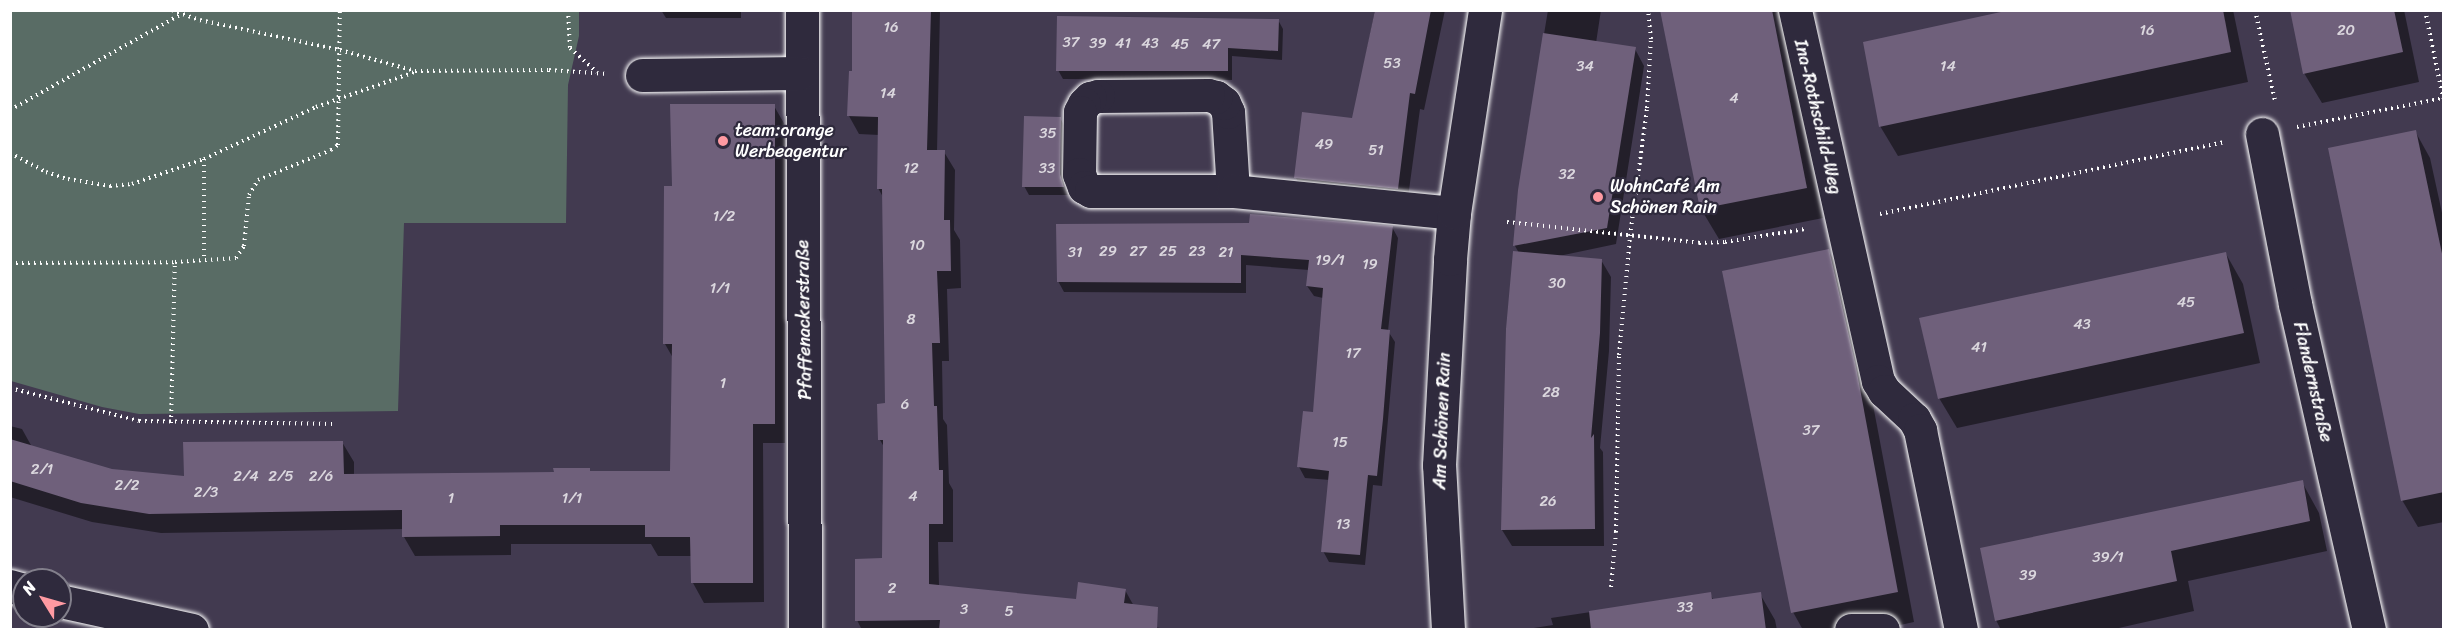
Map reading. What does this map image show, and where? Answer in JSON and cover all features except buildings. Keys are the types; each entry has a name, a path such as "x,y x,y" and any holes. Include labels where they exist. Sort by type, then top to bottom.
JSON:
{"street":[{"name":"Pfaffenackerstraße","path":"802,10 805,630"},
{"name":"Am Schönen Rain","path":"1448,630 1439,465 1454,213 1485,10"},
{"name":"Ina-Rothschild-Weg","path":"1795,10 1842,222"},
{"path":"642,75 801,73"},
{"path":"1233,191 1228,112 1224,104 1216,97 1208,95 1098,96 1090,98 1084,104 1080,112 1079,174 1084,187 1091,191 1233,191 1454,213"},
{"name":"Flandernstraße","path":"2272,132 2295,304 2369,630"},
{"path":"1842,222 1878,381 1884,391 1914,419 1920,430 1961,630"},
{"path":"72,604 192,630"},
{"path":"1851,630 1883,630"}],"path":[{"path":"172,10 181,15 340,50 415,72 549,70 642,75"},
{"path":"10,263 175,262 236,258 244,246 249,195 258,180 332,150 338,145 340,10"},
{"path":"568,10 570,48 598,74"},
{"path":"1611,586 1616,532 1619,355 1630,236 1647,108 1651,39 1648,10"},
{"path":"2256,10 2272,132"},
{"path":"1507,222 1699,243 1725,242 1842,222 2443,98 2425,10"},
{"path":"10,110 181,15"},
{"path":"10,153 46,172 68,179 110,186 153,178 204,159 339,99 415,72"},
{"path":"204,159 204,261"},
{"path":"171,423 175,262"},
{"path":"10,388 128,420 171,423 332,424"}],"green space":[{"path":"10,11 579,11 579,36 568,85 566,223 404,223 398,411 139,414 102,407 11,381"}],"place":[{"name":"team:orange Werbeagentur","path":"723,141"},
{"name":"WohnCafé Am Schönen Rain","path":"1598,197"}]}
